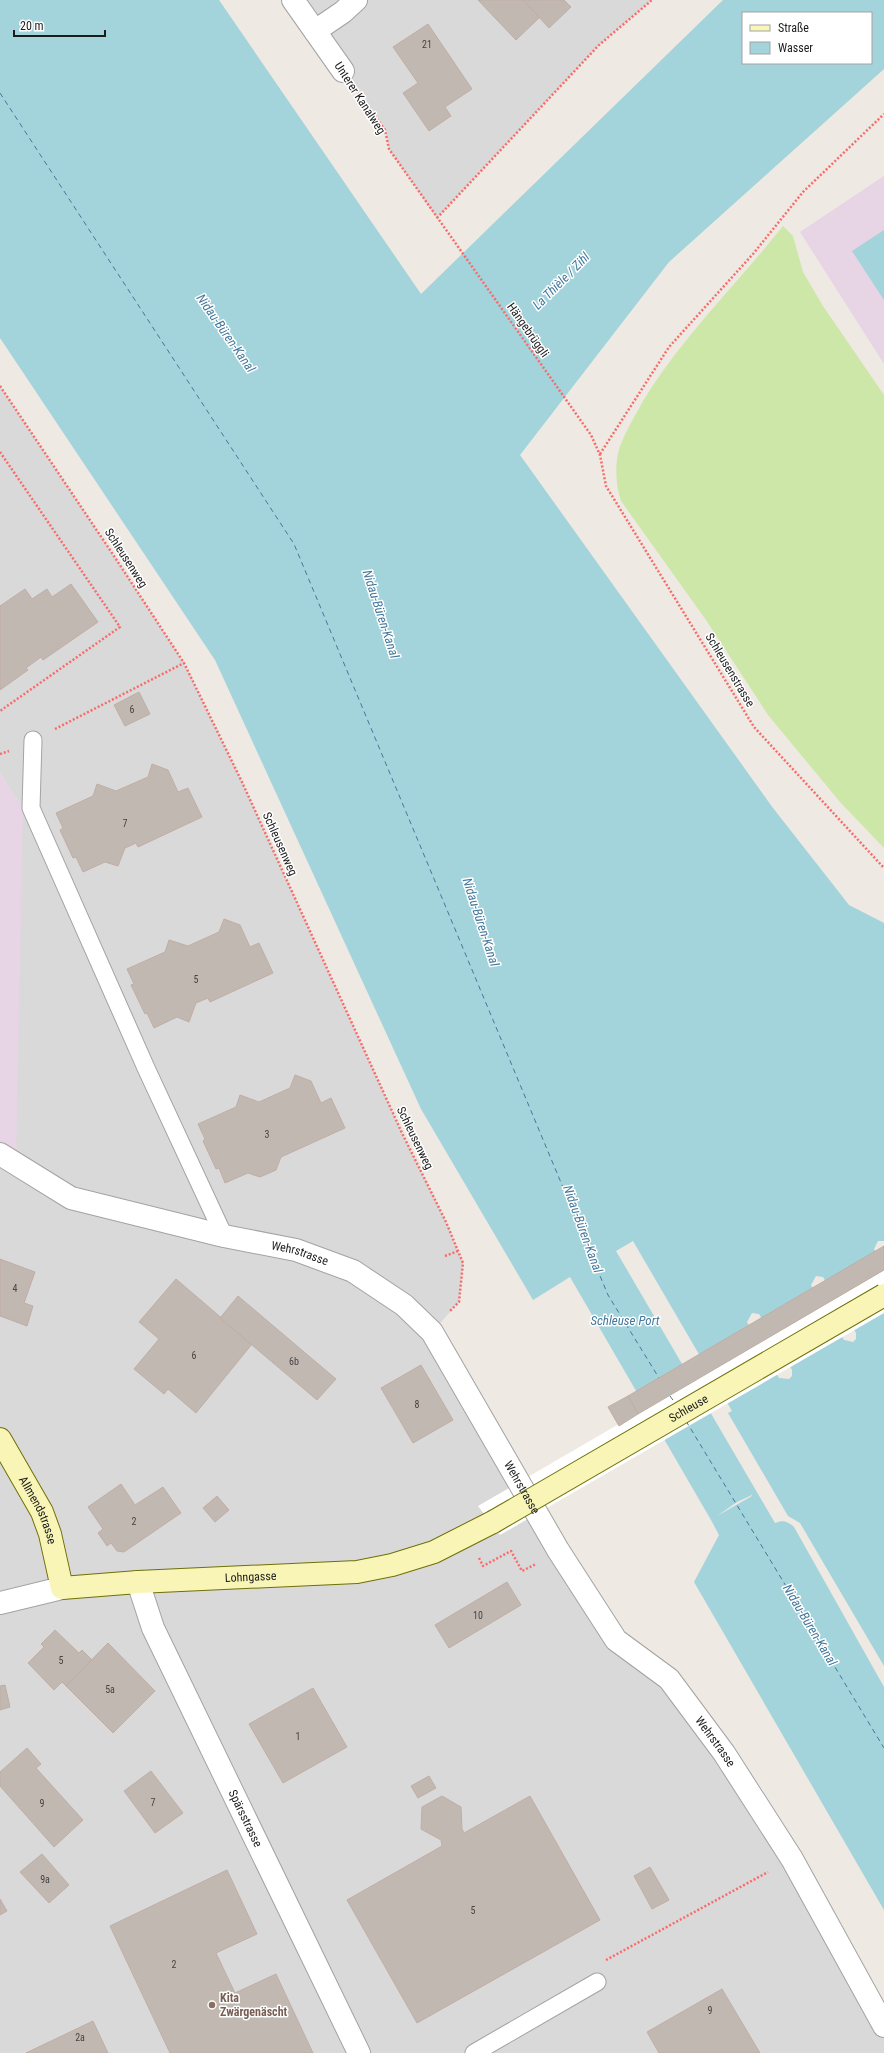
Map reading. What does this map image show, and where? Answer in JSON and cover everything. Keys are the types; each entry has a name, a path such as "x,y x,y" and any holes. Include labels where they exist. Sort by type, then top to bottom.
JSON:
{"main road":[{"name":"Schleuse","path":"493,1522 884,1295"},
{"name":"Allmendstrasse","path":"0,1440 42,1512 50,1534 62,1588"},
{"name":"Lohngasse","path":"62,1588 138,1582 357,1572 392,1565 434,1552 493,1522"}],"street":[{"name":"Unterer Kanalweg","path":"293,0 343,71"},
{"path":"315,31 343,12 356,0"},
{"name":"Wehrstrasse","path":"0,1154 71,1198 224,1236 296,1250 353,1271 404,1305 432,1332 558,1550 616,1640 669,1679 724,1753 792,1859 884,2026"},
{"name":"Spärsstrasse","path":"138,1582 153,1628 359,2053"},
{"name":"Lohngasse","path":"0,1603 62,1588"}],"lane":[{"path":"33,740 31,808 146,1068 224,1236"},
{"path":"474,2053 596,1982"}],"path":[{"path":"437,218 599,45 652,0"},
{"name":"Unterer Kanalweg","path":"343,71 384,130 389,148 437,218"},
{"path":"600,455 669,347 754,254 802,192 884,114"},
{"name":"Hängebrüggli","path":"437,218 591,434 600,455"},
{"name":"Schleusenweg","path":"0,386 184,663 242,782 395,1119 446,1222 463,1263 459,1302 432,1332"},
{"path":"0,452 120,627 0,711"},
{"name":"Schleusenstrasse","path":"600,455 606,486 754,726 884,868"},
{"path":"0,754 33,740 184,663"},
{"path":"445,1256 458,1251"},
{"path":"468,1534 483,1566 511,1551 522,1571"},
{"path":"604,1961 792,1859"}],"shaded area":[{"path":"293,0 652,0 599,45 437,218 389,149 385,130"},
{"path":"884,176 884,364 800,232"},
{"path":"0,386 184,663 242,782 402,1133 446,1222 463,1263 459,1302 432,1332 616,1640 669,1679 884,2026 884,2053 0,2053 0,1154 23,808 0,773"},
{"path":"0,773 23,808 16,1163 0,1154"}],"green space":[{"path":"783,226 793,236 803,272 823,306 884,395 884,848 840,802 768,715 706,620 621,501 616,477 617,459 620,447 643,401 692,333"}],"water":[{"path":"0,0 219,0 421,294 723,0 884,0 884,69 669,262 520,455 773,808 849,905 884,923 884,1241 878,1241 874,1249 884,1267 884,1666 800,1523 788,1516 728,1413 732,1411 633,1241 616,1251 775,1523 785,1522 794,1527 884,1687 884,1910 694,1582 719,1535 711,1520 570,1277 533,1300 421,1109 215,660 0,338","holes":["816,1276 823,1277 856,1333 856,1339 853,1342 844,1340 811,1285","752,1313 759,1314 792,1370 792,1376 789,1379 779,1378 747,1322","752,1496 717,1516 737,1502"]},
{"path":"884,230 884,300 852,251"}],"pier":[{"path":"884,1270 884,1313 500,1535 478,1506"}],"building":[{"path":"478,0 523,0 540,17 516,40"},
{"path":"523,0 564,0 571,7 549,28"},
{"path":"428,24 472,89 445,107 451,116 429,131 403,93 418,83 393,47"},
{"path":"71,584 98,622 43,660 41,657 26,668 28,670 0,690 0,606 25,589 32,599 47,589 52,597"},
{"path":"139,692 150,714 125,726 114,705"},
{"path":"152,764 168,770 178,792 188,788 202,817 138,847 136,843 125,848 118,866 105,862 83,872 76,857 73,858 60,830 63,828 56,813 93,796 97,784 116,791 148,777"},
{"path":"224,919 240,925 250,947 259,943 273,973 210,1002 208,998 196,1003 189,1022 177,1017 154,1028 147,1013 145,1014 131,985 134,984 127,969 165,952 169,940 188,946 219,932"},
{"path":"295,1075 311,1081 321,1103 331,1098 345,1128 281,1157 276,1170 260,1177 248,1173 225,1183 219,1168 216,1169 203,1141 205,1139 198,1124 236,1107 240,1095 259,1102 290,1088"},
{"path":"884,1246 884,1270 638,1414 628,1396"},
{"path":"0,1259 35,1272 24,1303 33,1306 27,1326 0,1316"},
{"path":"176,1279 252,1344 196,1413 168,1389 164,1394 134,1369 159,1339 139,1322"},
{"path":"238,1296 336,1379 317,1400 220,1318"},
{"path":"421,1365 453,1420 413,1443 381,1388"},
{"path":"628,1396 638,1414 619,1426 608,1407"},
{"path":"121,1484 135,1505 163,1487 181,1513 124,1552 117,1551 111,1543 107,1546 98,1533 103,1529 88,1507"},
{"path":"217,1496 229,1510 215,1522 203,1508"},
{"path":"507,1582 521,1605 449,1648 435,1625"},
{"path":"55,1630 79,1653 82,1650 92,1660 66,1686 62,1682 54,1690 28,1663 44,1647 41,1644"},
{"path":"108,1643 155,1691 113,1733 66,1686"},
{"path":"5,1685 10,1707 0,1710 0,1686"},
{"path":"313,1688 347,1747 283,1783 249,1724"},
{"path":"27,1748 41,1764 36,1768 83,1820 54,1847 0,1786 0,1772"},
{"path":"151,1771 183,1813 155,1833 124,1791"},
{"path":"429,1776 436,1788 418,1798 411,1786"},
{"path":"442,1796 461,1807 462,1829 464,1833 530,1796 600,1920 417,2023 347,1900 442,1846 441,1840 421,1829 422,1807"},
{"path":"42,1854 69,1885 49,1903 20,1872"},
{"path":"650,1867 669,1900 652,1909 634,1876"},
{"path":"227,1870 257,1934 216,1953 235,1993 276,1974 313,2053 170,2053 110,1926"},
{"path":"0,1899 7,1911 0,1915"},
{"path":"722,1989 760,2053 659,2053 647,2032"},
{"path":"93,2021 108,2053 26,2053"}],"ferry route":[{"path":"0,93 294,544 608,1295 659,1378"},
{"path":"670,1396 675,1403"},
{"path":"686,1421 884,1748"}],"place":[{"name":"Kita Zwärgenäscht","path":"212,2005"}],"water label":[{"name":"La Thièle / Zihl","path":"561,281"},
{"name":"Nidau-Büren-Kanal","path":"226,333"},
{"name":"Nidau-Büren-Kanal","path":"381,614"},
{"name":"Nidau-Büren-Kanal","path":"481,922"},
{"name":"Nidau-Büren-Kanal","path":"583,1229"},
{"name":"Schleuse Port","path":"625,1320"},
{"name":"Nidau-Büren-Kanal","path":"810,1625"}]}
